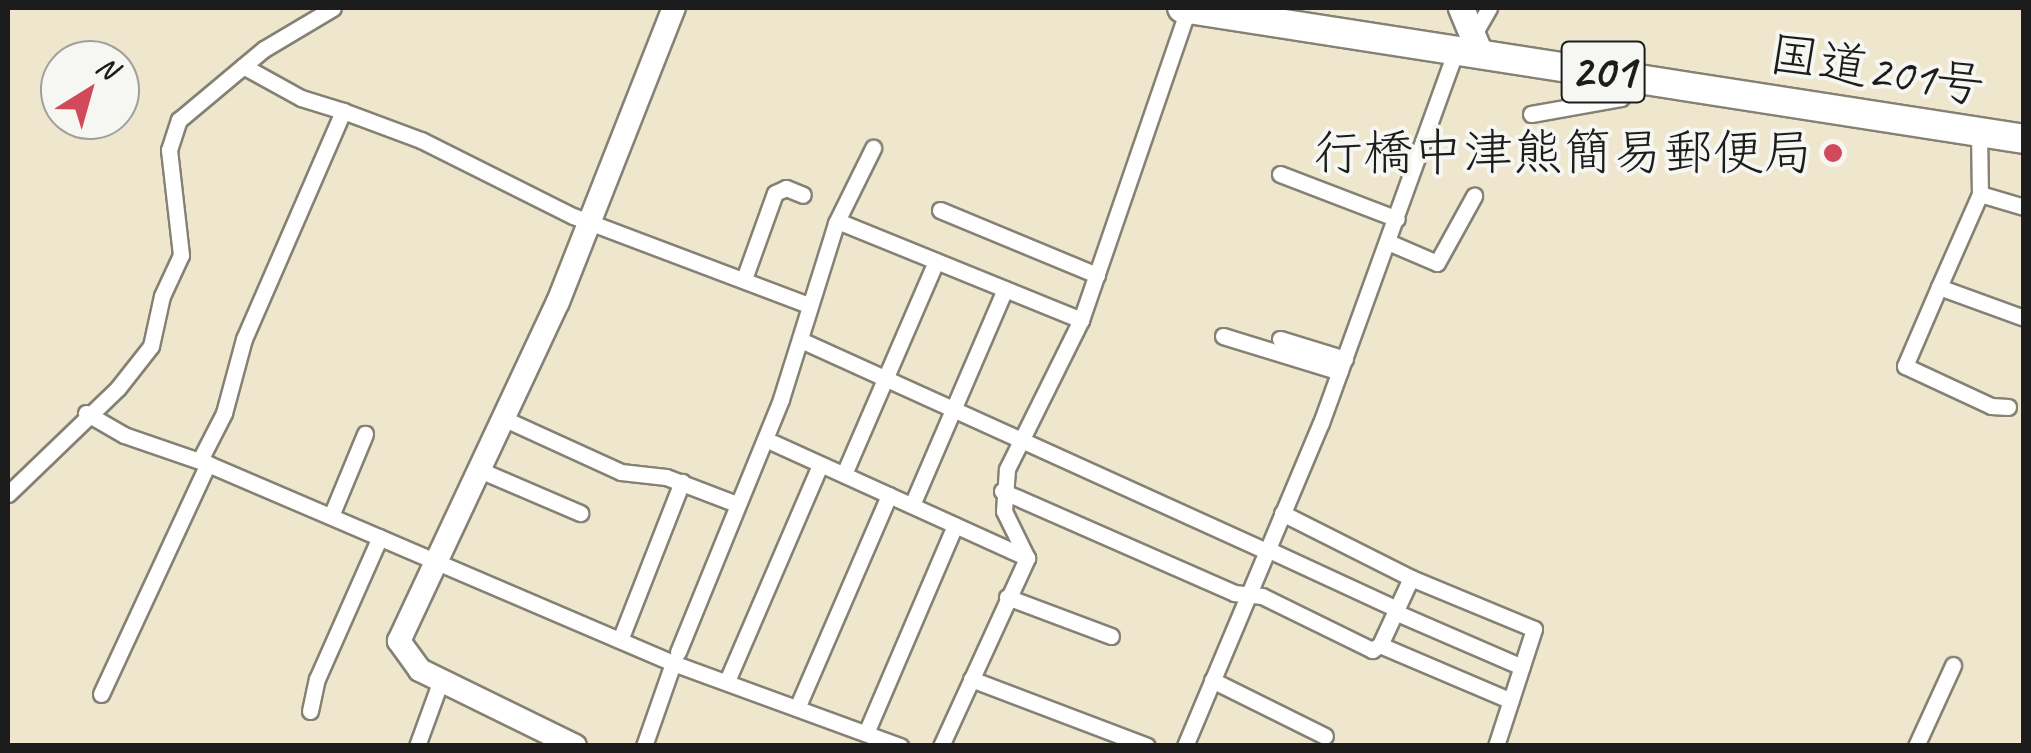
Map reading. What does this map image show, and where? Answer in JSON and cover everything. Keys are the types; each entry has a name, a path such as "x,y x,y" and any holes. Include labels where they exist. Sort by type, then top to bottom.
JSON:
{"highway":[{"name":"国道201号","path":"1185,8 1470,44 1625,75 2024,139"}],"main road":[{"path":"1461,8 1470,44"}],"street":[{"path":"8,494 86,413 118,388 151,346 162,296 182,254 172,131 243,66 333,8"},
{"path":"575,746 420,670 400,641 507,420 674,8"},
{"path":"1027,558 1004,511 1002,490 1018,440 1081,320 1185,8"},
{"path":"1185,746 1342,366 1397,219 1470,44 1489,8"},
{"path":"243,66 301,98 808,304"},
{"path":"1531,114 1621,98 1625,75"},
{"path":"101,694 204,462 224,413 244,340 343,112"},
{"path":"1979,132 1980,194 1906,366 1990,406 2008,407"},
{"path":"644,746 775,415 836,223 874,148"},
{"path":"1280,174 1397,219"},
{"path":"744,280 776,193 786,188 804,194"},
{"path":"1980,194 2024,207"},
{"path":"1388,242 1437,264 1474,196"},
{"path":"940,210 1096,275"},
{"path":"845,224 1081,320"},
{"path":"844,474 936,261"},
{"path":"1939,288 2024,318"},
{"path":"912,505 1005,289"},
{"path":"1224,336 1342,366"},
{"path":"1280,340 1342,366"},
{"path":"805,342 1522,667"},
{"path":"86,413 124,435 204,462 620,640 676,657 727,681 900,746"},
{"path":"507,420 621,472 682,482 732,502"},
{"path":"331,516 365,434"},
{"path":"774,443 1027,558"},
{"path":"727,681 820,465"},
{"path":"482,471 580,513"},
{"path":"620,640 682,482"},
{"path":"1002,490 1247,596 1262,596 1372,650 1380,646 1412,578"},
{"path":"797,708 889,495"},
{"path":"1282,513 1412,578 1534,628 1496,746"},
{"path":"866,733 955,525"},
{"path":"310,711 317,679 380,537"},
{"path":"941,746 1027,558"},
{"path":"1007,597 1111,636"},
{"path":"1380,646 1511,701"},
{"path":"1916,746 1953,665"},
{"path":"971,679 1148,746"},
{"path":"417,746 440,680"},
{"path":"1212,680 1325,736"}],"place":[{"name":"行橋中津熊簡易郵便局","path":"1833,153"}]}
